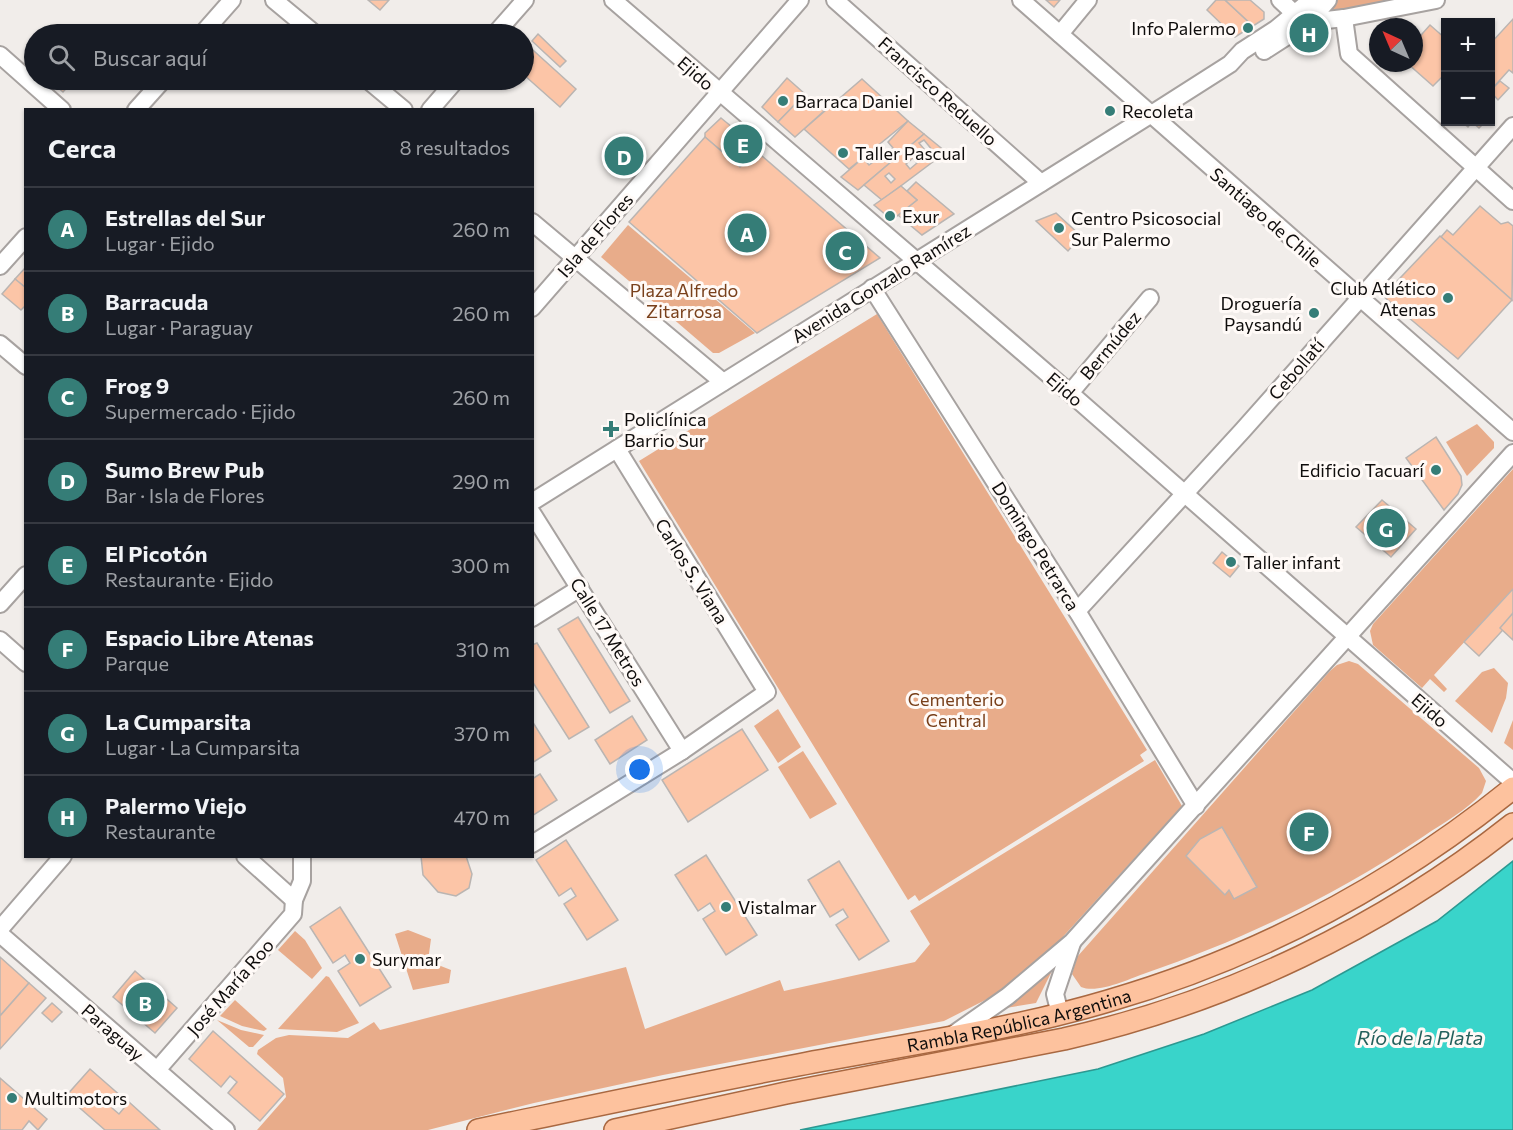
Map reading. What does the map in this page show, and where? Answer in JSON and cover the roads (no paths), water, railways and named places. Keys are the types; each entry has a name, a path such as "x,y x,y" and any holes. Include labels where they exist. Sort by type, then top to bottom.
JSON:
{"main road":[{"name":"Rambla República Argentina","path":"477,1130 950,1037 1060,1014 1131,994 1218,963 1328,912 1401,869 1513,788"},
{"name":"Rambla República Argentina","path":"615,1130 786,1093 1064,1039 1108,1029 1180,1006 1274,969 1368,921 1432,882 1513,824"}],"street":[{"path":"211,24 232,0"},
{"path":"274,0 303,24"},
{"path":"504,24 525,0"},
{"name":"Ejido","path":"613,0 718,93 1070,393 1513,782"},
{"name":"Isla de Flores","path":"534,306 800,0"},
{"name":"Francisco Reduello","path":"835,0 1041,183"},
{"name":"Santiago de Chile","path":"1021,0 1513,432"},
{"path":"1060,34 1088,0"},
{"path":"1280,0 1302,18 1344,18 1436,0"},
{"name":"Avenida Gonzalo Ramírez","path":"1302,18 1311,0"},
{"name":"Avenida Gonzalo Ramírez","path":"534,501 1150,115 1230,64 1242,51 1302,18 1328,0"},
{"path":"1344,18 1349,54 1513,201"},
{"path":"0,55 24,76"},
{"path":"39,90 60,108"},
{"path":"138,108 154,90"},
{"path":"381,90 402,108"},
{"path":"432,108 447,90"},
{"name":"Cebollatí","path":"1077,611 1185,494 1513,126"},
{"path":"534,224 723,382"},
{"path":"0,266 24,239"},
{"name":"Domingo Petrarca","path":"872,288 1077,611 1196,806"},
{"name":"Bermúdez","path":"1070,393 1150,298"},
{"path":"0,344 24,364"},
{"name":"Carlos S. Viana","path":"617,450 767,692 682,751"},
{"path":"950,1037 1008,996 1072,942 1513,453"},
{"name":"Calle 17 Metros","path":"534,516 682,751"},
{"path":"0,604 24,576"},
{"path":"534,617 580,588"},
{"path":"0,640 24,661"},
{"path":"534,843 682,751"},
{"path":"0,931 61,858"},
{"path":"246,858 294,900"},
{"name":"José María Roo","path":"157,1070 289,918 295,908 294,900 302,881 302,858"},
{"name":"Paraguay","path":"0,931 226,1130"},
{"path":"1060,1014 1055,994 1072,942"}],"water":[{"name":"Río de la Plata","path":"1513,861 1513,1130 800,1130 1098,1069 1204,1034 1312,990 1437,921"}],"place":[{"name":"Info Palermo","path":"1248,28"},
{"name":"Palermo Viejo","path":"1309,33"},
{"name":"Barraca Daniel","path":"783,101"},
{"name":"Recoleta","path":"1110,111"},
{"name":"El Picotón","path":"743,144"},
{"name":"Taller Pascual","path":"843,153"},
{"name":"Sumo Brew Pub","path":"624,156"},
{"name":"Exur","path":"890,216"},
{"name":"Centro Psicosocial Sur Palermo","path":"1059,228"},
{"name":"Estrellas del Sur","path":"747,233"},
{"name":"Frog 9","path":"845,251"},
{"name":"Club Atlético Atenas","path":"1448,298"},
{"name":"Droguería Paysandú","path":"1314,313"},
{"name":"Policlínica Barrio Sur","path":"611,429"},
{"name":"Edificio Tacuarí","path":"1436,470"},
{"name":"La Cumparsita","path":"1386,528"},
{"name":"Taller infant","path":"1231,562"},
{"name":"Espacio Libre Atenas","path":"1309,832"},
{"name":"Vistalmar","path":"726,907"},
{"name":"Surymar","path":"360,959"},
{"name":"Barracuda","path":"145,1002"},
{"name":"Multimotors","path":"12,1098"}],"park label":[{"name":"Plaza Alfredo Zitarrosa","path":"684,300"},
{"name":"Cementerio Central","path":"956,709"}]}
